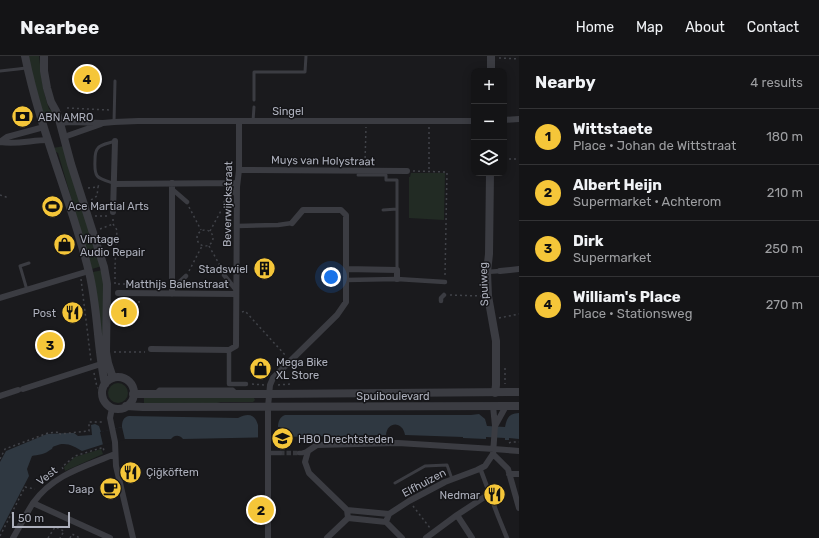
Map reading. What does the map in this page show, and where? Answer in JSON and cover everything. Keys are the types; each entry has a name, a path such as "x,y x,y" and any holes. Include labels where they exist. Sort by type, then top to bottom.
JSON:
{"street":[{"path":"25,56 44,127 82,244 85,272 92,286 101,364 105,384"},
{"path":"44,56 44,71 47,88 60,123 71,164 104,267 107,284 106,352 113,378"},
{"path":"491,68 493,57"},
{"path":"507,120 519,119"},
{"name":"Singel","path":"60,123 471,121"},
{"name":"Beverwijckstraat","path":"230,350 236,346 239,122"},
{"name":"Singel","path":"64,137 103,123"},
{"path":"0,142 7,138 44,127"},
{"path":"0,142 10,144 48,140"},
{"path":"113,214 115,141"},
{"name":"Muys van Holystraat","path":"239,170 407,171"},
{"name":"Spuiweg","path":"490,176 489,254 487,272 488,296 496,340 496,385 494,393"},
{"path":"114,184 172,186 237,185"},
{"path":"225,203 237,185"},
{"path":"172,186 187,202"},
{"path":"172,186 172,291"},
{"path":"237,226 278,225 292,223 303,210 341,210 346,215 346,302 337,315 273,378 270,385 268,407 268,453 265,491 268,538"},
{"path":"346,269 397,270 397,279"},
{"path":"487,272 519,269"},
{"path":"0,298 85,272"},
{"path":"224,274 236,292"},
{"path":"172,291 186,276"},
{"path":"346,280 397,279 444,282"},
{"name":"Matthijs Balenstraat","path":"118,293 139,294 172,291 236,292"},
{"path":"441,301 441,298 444,295"},
{"path":"151,350 230,350 229,384 246,384"},
{"path":"0,396 101,364"},
{"path":"113,378 121,378 128,381 132,387 133,394 131,401 126,406 117,409 112,408 106,403 102,396 102,390 105,384 113,378"},
{"name":"Spuiboulevard","path":"133,394 519,392"},
{"name":"Spuiboulevard","path":"126,406 143,408 519,406"},
{"path":"493,406 495,426 493,451 485,466 479,469 507,538"},
{"path":"495,426 506,406"},
{"path":"112,408 110,422 115,442 116,466 133,538"},
{"path":"299,453 308,451 317,445 398,443 493,451 519,451"},
{"path":"308,451 305,462 309,473 347,510 348,518"},
{"path":"493,451 508,469 519,508"},
{"path":"268,453 280,453"},
{"name":"Vest","path":"13,538 33,503 41,493 56,480 64,475 115,454"},
{"name":"Elfhuizen","path":"389,514 409,501 445,482 479,469"},
{"path":"509,474 519,474"},
{"path":"426,538 489,494"},
{"path":"33,503 82,534 110,538"},
{"path":"347,510 389,514 386,522"},
{"path":"457,515 472,538"},
{"path":"348,518 386,522 402,538"},
{"path":"328,538 348,518"}],"lane":[{"path":"254,100 254,72 305,72 306,56"},
{"path":"0,71 28,67"},
{"path":"114,122 115,81"},
{"path":"253,121 254,108"},
{"path":"114,184 98,177 95,172 96,152 98,147 115,141"},
{"path":"358,175 386,175 386,180 397,180 397,270"},
{"path":"382,210 397,209"},
{"path":"27,290 20,266 29,263"},
{"path":"395,482 425,466 447,465 452,479"}],"path":[{"path":"493,57 519,59"},
{"path":"67,108 115,110"},
{"path":"365,171 366,121"},
{"path":"429,121 429,171"},
{"path":"507,159 519,158"},
{"path":"407,171 447,172 444,282"},
{"path":"91,200 97,196 98,187 102,179"},
{"path":"88,188 98,187"},
{"path":"0,194 9,198"},
{"path":"187,202 201,231"},
{"path":"210,231 225,203"},
{"path":"95,216 113,214 113,224 116,230 115,284 139,284 139,304 115,304"},
{"path":"99,229 113,224"},
{"path":"201,231 210,231 214,237 212,244 206,247 202,246 198,243 198,235 201,231"},
{"path":"186,276 202,246"},
{"path":"209,246 224,274"},
{"path":"104,267 115,267"},
{"path":"85,272 90,352"},
{"path":"444,295 488,296"},
{"path":"236,312 245,311 290,361"},
{"path":"492,320 519,314"},
{"path":"106,352 149,352 151,350"},
{"path":"504,365 505,393"},
{"path":"0,459 6,449 48,433 60,432 60,434 89,431 88,422 110,422"},
{"path":"510,443 519,442"},
{"path":"64,475 62,467 75,456 103,447 106,458"},
{"path":"0,536 25,487 32,487 41,493"},
{"path":"409,501 433,533"},
{"path":"48,538 54,527 64,531 60,538"},
{"path":"70,538 72,534 82,534"}],"shaded area":[{"path":"27,56 39,56 45,96 49,109 54,112 55,116 44,118"},
{"path":"64,146 102,266 92,269 58,153 54,151 53,148"},
{"path":"411,173 445,173 444,220 409,218 409,177"},
{"path":"103,270 104,342 102,344 93,272"},
{"path":"118,383 125,386 128,393 125,400 118,403 111,400 108,393 111,386"},
{"path":"144,397 254,398 255,400 253,402 221,402 209,405 144,405"},
{"path":"519,413 519,439 509,438 509,440 505,440 505,438 486,437 486,439 405,435 404,430 395,424 389,427 386,435 183,439 177,436 171,439 125,439 82,451 76,447 62,444 41,454 32,456 27,469 29,476 0,532 0,462 6,451 47,434 74,433 78,436 92,435 91,425 95,424 99,426 101,432 122,427 123,420 125,417 129,416 238,418 248,415 257,421 258,425 278,425 280,419 285,415 479,414 485,419 487,426 505,427 506,421 510,415"},
{"path":"101,449 103,454 65,471 64,467 75,457"}],"pier":[{"path":"258,425 278,425 282,432 279,432 278,439 258,439"},
{"path":"122,427 125,440 103,445 100,432"}],"tunnel":[{"path":"280,453 299,453"}],"place":[{"name":"William's Place","path":"87,79"},
{"name":"ABN AMRO","path":"23,117"},
{"name":"Ace Martial Arts","path":"52,206"},
{"name":"Vintage Audio Repair","path":"64,245"},
{"name":"Stadswiel","path":"264,269"},
{"name":"Wittstaete","path":"124,312"},
{"name":"Post","path":"72,313"},
{"name":"Dirk","path":"50,345"},
{"name":"Mega Bike XL Store","path":"260,368"},
{"name":"HBO Drechtsteden","path":"283,439"},
{"name":"Çiğköftem","path":"130,472"},
{"name":"Jaap","path":"110,489"},
{"name":"Nedmar","path":"495,495"},
{"name":"Albert Heijn","path":"261,510"}]}
